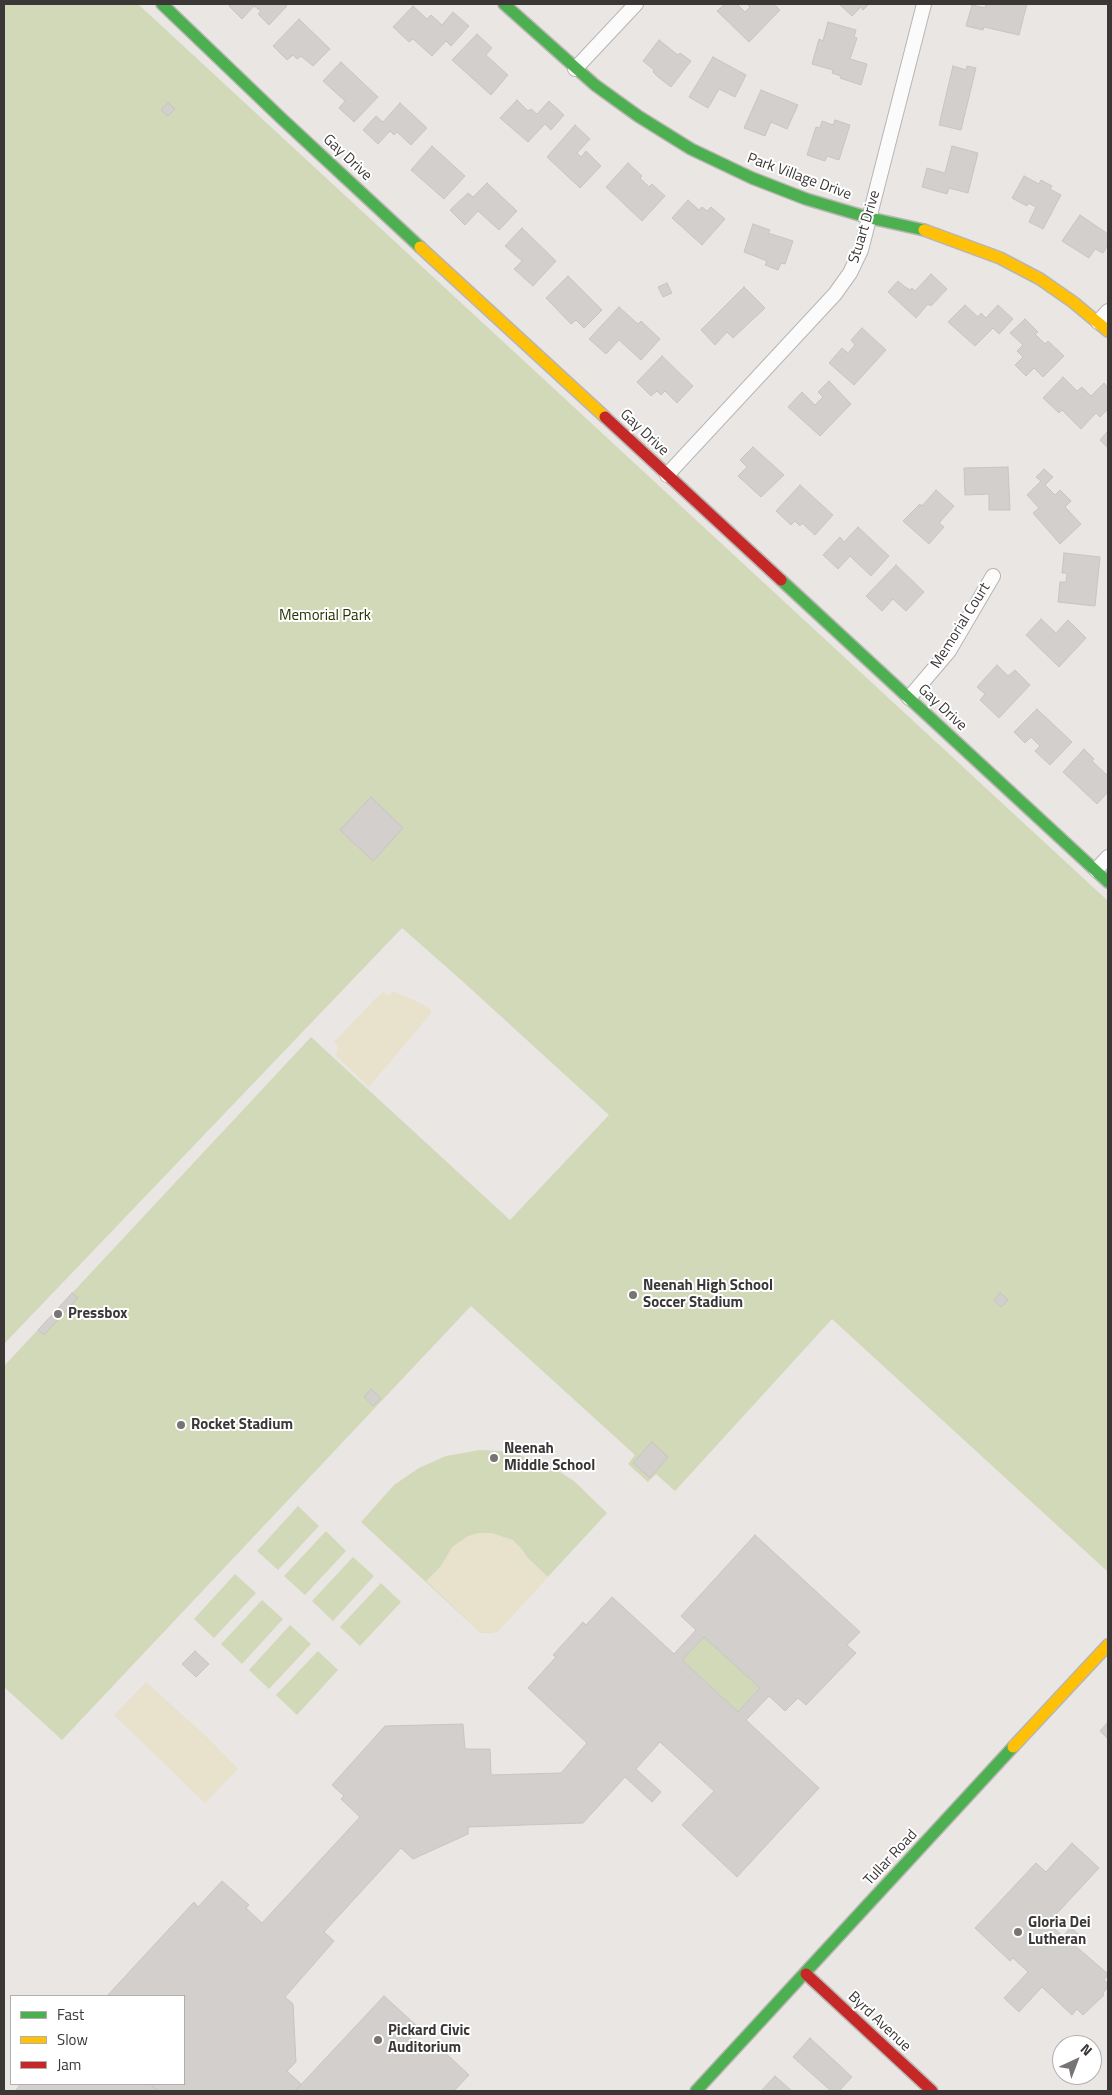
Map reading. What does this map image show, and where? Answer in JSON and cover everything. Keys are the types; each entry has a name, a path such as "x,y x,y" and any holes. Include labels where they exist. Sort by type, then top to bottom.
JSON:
{"street":[{"name":"Park Village Drive","path":"504,4 575,69 638,116 691,149 806,199 870,218 917,228 1000,258 1040,279 1103,326"},
{"path":"575,69 636,4"},
{"name":"Stuart Drive","path":"667,475 835,294 850,273 861,250 870,218 924,4"},
{"name":"Gay Drive","path":"166,5 281,118 1108,882"},
{"path":"1103,326 1108,311"},
{"name":"Memorial Court","path":"909,698 934,671 949,651 993,576"},
{"path":"1096,870 1108,857"},
{"name":"Tullar Road","path":"696,2091 1108,1645"},
{"name":"Byrd Avenue","path":"806,1974 932,2091"}],"green space":[{"name":"Memorial Park","path":"4,4 138,4 1108,901 1108,1572 832,1319 675,1491 656,1474 648,1482 628,1464 635,1455 471,1306 62,1740 4,1687 4,1366 311,1037 510,1220 609,1115 402,928 4,1344"},
{"path":"480,1450 500,1451 519,1455 554,1468 574,1481 607,1513 497,1632 481,1633 361,1522 394,1485 419,1468 446,1456"},
{"path":"298,1506 319,1526 278,1570 257,1551"},
{"path":"326,1531 346,1551 305,1595 284,1576"},
{"path":"353,1557 374,1576 333,1621 312,1601"},
{"path":"235,1574 256,1593 214,1638 194,1619"},
{"path":"381,1583 401,1602 360,1646 340,1627"},
{"path":"262,1600 283,1619 242,1664 221,1644"},
{"path":"290,1625 311,1644 269,1689 249,1670"},
{"path":"704,1637 760,1688 738,1712 682,1660"},
{"path":"318,1651 338,1670 297,1715 276,1695"}],"sand":[{"path":"393,991 422,1004 430,1009 431,1013 369,1087 336,1056 338,1046 334,1042 377,997 383,992 388,996"},
{"path":"478,1533 492,1533 513,1540 548,1577 497,1632 481,1633 426,1581 441,1566 452,1547 468,1536"},
{"path":"146,1682 209,1739 238,1769 205,1803 114,1715"}],"building":[{"path":"232,4 284,4 287,6 269,25 258,14 261,11 254,6 242,19 229,6"},
{"path":"725,4 737,4 745,12 750,7 747,4 774,4 780,10 749,42 717,11"},
{"path":"839,4 869,4 863,10 861,7 852,16"},
{"path":"986,4 1027,4 1019,35 984,27 983,30 966,26 972,5 985,8"},
{"path":"413,6 427,19 431,15 442,25 453,12 469,26 451,46 446,41 432,56 413,39 409,42 393,27"},
{"path":"299,19 330,49 313,66 301,56 297,59 293,55 287,60 273,46"},
{"path":"828,22 856,30 854,37 857,38 850,59 867,64 861,85 840,78 841,76 832,73 833,70 812,64 819,39 823,41"},
{"path":"477,34 492,48 486,55 508,75 491,95 452,60"},
{"path":"659,40 678,55 680,53 691,61 671,87 658,77 653,72 654,70 643,61"},
{"path":"713,57 746,75 735,97 719,89 708,108 689,97"},
{"path":"341,62 378,97 354,122 339,108 345,101 323,81"},
{"path":"953,66 966,70 967,66 976,68 961,130 939,125"},
{"path":"761,90 798,105 787,129 771,122 765,136 744,128"},
{"path":"517,100 528,111 531,109 537,114 549,101 564,115 551,130 545,124 528,142 500,118"},
{"path":"168,103 175,109 168,116 161,110"},
{"path":"400,103 427,128 411,145 397,132 394,135 390,131 378,144 363,130 376,116 383,122"},
{"path":"835,120 850,125 839,160 827,156 825,161 807,155 816,127 820,128 822,121 833,125"},
{"path":"575,125 590,139 577,153 581,157 586,151 601,166 580,188 547,157"},
{"path":"432,146 465,176 444,199 411,170"},
{"path":"952,146 978,153 968,193 949,188 947,194 922,187 927,168 945,173"},
{"path":"628,163 642,176 640,178 649,187 652,184 665,196 642,221 606,187"},
{"path":"1024,176 1039,184 1041,180 1052,186 1050,189 1061,195 1043,229 1029,222 1036,207 1028,203 1027,206 1012,198"},
{"path":"487,183 517,211 499,230 478,211 465,225 450,210 468,193 473,197"},
{"path":"688,200 699,210 702,207 707,211 711,207 725,219 702,245 672,218"},
{"path":"1080,215 1108,234 1108,245 1103,253 1095,249 1089,258 1062,241"},
{"path":"753,224 770,230 768,233 793,241 785,264 781,263 778,270 765,265 767,261 744,252"},
{"path":"522,228 556,261 533,286 514,269 522,261 505,246"},
{"path":"931,274 947,289 931,306 928,304 916,318 888,292 898,281 910,290 912,288 915,291"},
{"path":"568,276 602,310 584,328 576,320 571,324 546,298"},
{"path":"667,283 672,293 663,297 658,287"},
{"path":"744,287 765,308 733,338 727,332 715,345 701,330"},
{"path":"965,305 978,317 981,313 986,318 998,305 1013,319 999,334 993,328 975,346 948,322"},
{"path":"619,307 638,324 641,321 660,339 641,360 619,340 606,354 589,339"},
{"path":"1025,319 1038,332 1035,334 1045,344 1048,341 1064,356 1043,377 1034,368 1026,376 1015,365 1023,357 1017,351 1023,345 1010,333"},
{"path":"862,328 886,350 854,385 829,363 842,348 848,353 855,345 851,340"},
{"path":"662,356 693,386 677,403 665,391 661,395 657,391 651,396 637,382"},
{"path":"1063,377 1077,391 1082,387 1091,396 1104,383 1108,388 1108,409 1100,417 1096,413 1081,429 1062,410 1059,413 1043,398"},
{"path":"829,381 851,404 820,436 788,407 802,392 815,405 823,397 818,392"},
{"path":"1108,431 1108,448 1100,440"},
{"path":"753,447 784,475 761,497 738,476 747,467 740,460"},
{"path":"1008,467 1010,510 989,510 989,494 965,495 964,468"},
{"path":"1044,469 1053,477 1045,485 1055,495 1060,490 1071,501 1065,507 1081,524 1060,544 1033,513 1039,508 1027,495 1041,481 1036,477"},
{"path":"800,485 833,515 815,535 802,523 800,526 795,521 791,525 776,511"},
{"path":"936,490 954,506 939,523 944,527 929,544 903,521 920,504 922,506"},
{"path":"858,527 889,556 871,576 850,556 838,569 823,555 840,537 844,542"},
{"path":"1064,553 1100,557 1095,606 1058,602 1060,582 1066,582 1067,573 1062,573"},
{"path":"896,565 924,592 906,611 893,599 882,611 866,596"},
{"path":"1041,619 1056,633 1068,620 1086,638 1059,667 1026,635"},
{"path":"997,665 1008,676 1015,670 1030,685 999,718 980,700 985,694 977,687"},
{"path":"1037,709 1072,742 1050,765 1035,751 1040,746 1031,737 1025,743 1014,732"},
{"path":"1084,749 1094,759 1092,761 1108,776 1108,792 1097,804 1063,772"},
{"path":"371,797 403,828 373,861 340,830"},
{"name":"Pressbox","path":"72,1293 78,1298 44,1335 38,1330"},
{"path":"1000,1293 1008,1300 1001,1307 994,1300"},
{"path":"371,1389 381,1398 373,1406 364,1397"},
{"path":"652,1442 668,1457 650,1478 633,1463"},
{"path":"755,1535 860,1632 847,1645 856,1653 806,1705 798,1698 785,1711 769,1696 746,1720 819,1788 737,1877 682,1825 714,1791 660,1742 636,1769 661,1792 652,1802 625,1777 583,1823 468,1827 468,1834 413,1859 401,1848 324,1932 334,1941 285,1997 293,2004 296,2062 287,2071 301,2084 295,2091 158,2091 151,2085 185,2085 185,1995 108,1995 194,1902 198,1907 222,1881 249,1905 246,1908 262,1923 360,1817 341,1799 344,1796 332,1785 385,1726 463,1724 465,1749 490,1749 491,1775 561,1773 587,1743 528,1688 556,1657 553,1655 583,1622 586,1625 612,1597 674,1654 696,1630 681,1616","holes":["704,1637 760,1688 738,1712 682,1660"]},
{"path":"195,1651 209,1664 196,1677 182,1664"},
{"path":"1108,1722 1108,1739 1100,1731"},
{"name":"Gloria Dei Lutheran","path":"1072,1843 1099,1868 1048,1923 1063,1936 1071,1927 1079,1935 1072,1943 1108,1974 1104,1980 1108,1987 1103,1993 1104,1995 1083,2015 1077,2009 1072,2015 1042,1987 1019,2012 1004,1998 1028,1972 1013,1958 1010,1961 975,1928 1036,1863 1046,1872"},
{"name":"Pickard Civic Auditorium","path":"384,1996 417,2026 408,2036 428,2054 437,2045 469,2075 454,2091 295,2091"},
{"path":"810,2038 852,2077 839,2091 831,2091 793,2057"},
{"path":"775,2076 792,2091 761,2091"},
{"path":"20,2085 151,2085 158,2091 15,2091"}],"traffic: fast":[{"path":"162,4 420,247"},
{"path":"504,4 595,85 638,116 691,149 752,178 806,199 870,218 924,230"},
{"path":"781,580 1108,882"},
{"path":"696,2091 1013,1747"}],"traffic: slow":[{"path":"924,230 1000,258 1040,279 1073,302 1108,331"},
{"path":"420,247 605,417"},
{"path":"1013,1747 1108,1645"}],"traffic: jam":[{"path":"605,417 781,580"},
{"path":"806,1974 932,2091"}],"place":[{"name":"Neenah High School Soccer Stadium","path":"633,1295"},
{"name":"Pressbox","path":"58,1314"},
{"name":"Rocket Stadium","path":"181,1425"},
{"name":"Neenah Middle School","path":"494,1458"},
{"name":"Gloria Dei Lutheran","path":"1018,1932"},
{"name":"Pickard Civic Auditorium","path":"378,2040"}]}
